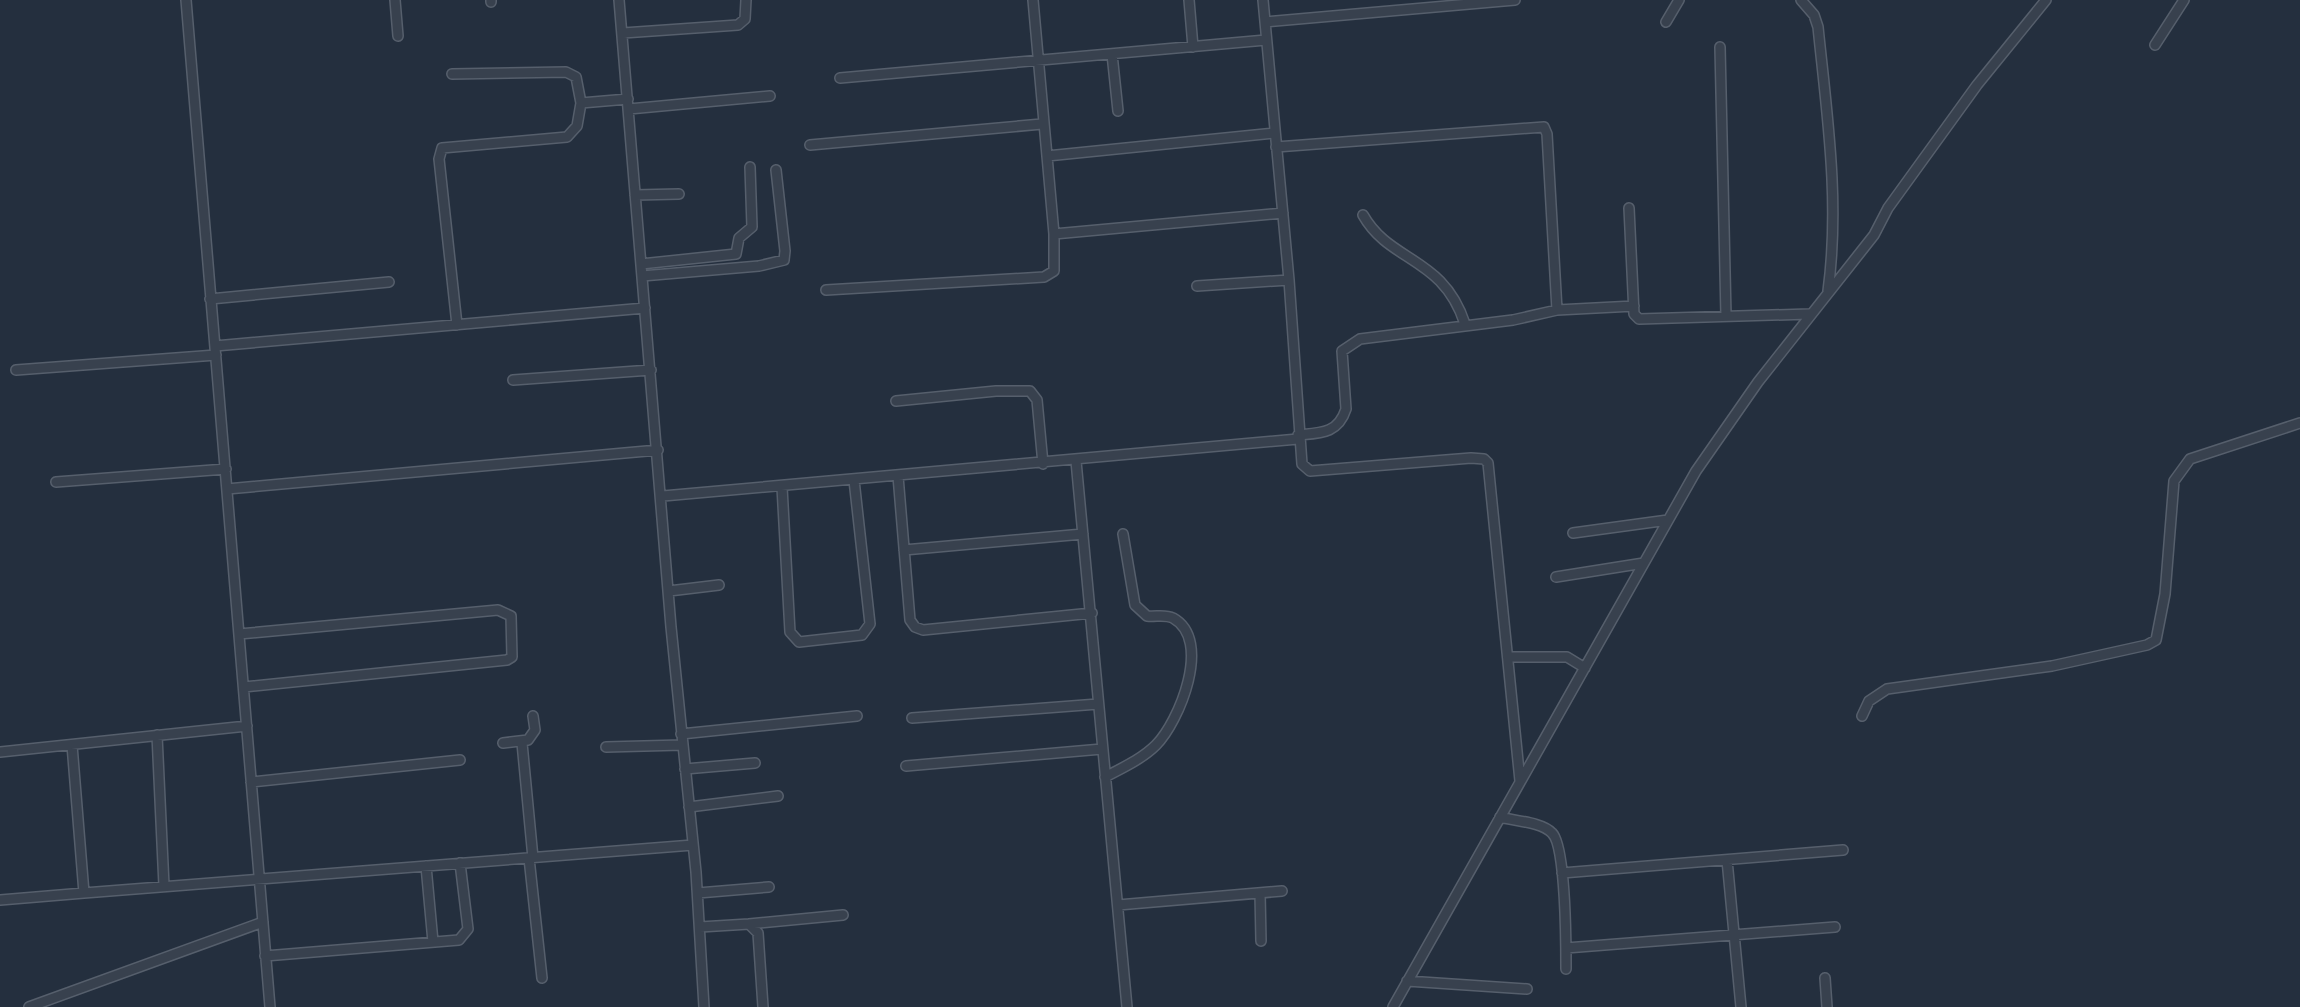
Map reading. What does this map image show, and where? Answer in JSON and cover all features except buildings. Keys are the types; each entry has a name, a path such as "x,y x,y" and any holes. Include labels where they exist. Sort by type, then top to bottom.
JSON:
{"street":[{"path":"186,0 270,1007"},
{"path":"395,0 398,36"},
{"path":"619,0 682,739 698,893 704,1007"},
{"path":"623,33 738,25 746,19 746,0"},
{"path":"826,290 1050,275 1055,265 1054,234 1036,62 1033,0"},
{"path":"1189,0 1193,47"},
{"path":"1263,0 1289,280 1301,464 1307,470 1471,458 1484,459 1488,463 1520,781"},
{"path":"1265,22 1515,0"},
{"path":"1666,22 1679,0"},
{"path":"1801,0 1814,15 1818,27 1830,142 1835,241 1828,292"},
{"path":"1393,1007 1668,520 1727,425 1810,314 1874,235 1888,208 1978,85 2046,0"},
{"path":"2155,45 2184,0"},
{"path":"840,78 1266,40"},
{"path":"1720,47 1726,316"},
{"path":"1112,54 1118,111"},
{"path":"452,74 566,72 576,77 581,103 577,126 567,137 442,148 439,159 457,325"},
{"path":"581,103 629,104 770,96"},
{"path":"810,145 1042,124"},
{"path":"1276,147 1544,127 1547,134 1557,310"},
{"path":"1047,156 1275,133"},
{"path":"641,264 736,254 739,238 752,225 750,167"},
{"path":"642,276 759,266 784,260 786,256 776,170"},
{"path":"635,195 679,194"},
{"path":"1629,208 1634,306 1639,319 1810,314"},
{"path":"1054,234 1283,214"},
{"path":"1363,215 1372,229 1443,283 1457,302 1465,324"},
{"path":"1197,286 1289,280"},
{"path":"210,299 389,282"},
{"path":"663,496 1076,461 1298,437 1331,431 1343,418 1346,410 1341,361 1342,351 1349,343 1382,335 1513,320 1557,310 1634,306"},
{"path":"16,370 645,307"},
{"path":"513,380 651,370"},
{"path":"896,401 996,391 1030,391 1037,400 1043,464"},
{"path":"1862,716 1869,701 1887,688 2052,666 2147,645 2156,640 2165,594 2174,481 2190,459 2300,423"},
{"path":"227,489 658,450"},
{"path":"1076,461 1127,1007"},
{"path":"56,482 226,469"},
{"path":"898,476 910,620 915,627 923,630 1092,613"},
{"path":"782,487 790,632 799,642 862,635 868,630 870,624 854,480"},
{"path":"1573,533 1668,520"},
{"path":"904,550 1083,534"},
{"path":"1105,777 1146,753 1165,734 1185,694 1191,667 1189,640 1182,626 1166,615 1147,616 1135,605 1123,534"},
{"path":"1556,577 1644,563"},
{"path":"669,591 719,584"},
{"path":"239,634 498,610 511,616 514,650 512,657 507,660 244,687"},
{"path":"1509,657 1567,657 1585,668"},
{"path":"912,718 1098,704"},
{"path":"503,743 522,743 533,736 534,716"},
{"path":"606,747 857,716"},
{"path":"0,752 247,726"},
{"path":"157,735 164,886"},
{"path":"522,743 542,978"},
{"path":"72,745 84,893"},
{"path":"906,766 1102,749"},
{"path":"251,782 460,760"},
{"path":"685,769 755,763"},
{"path":"689,807 778,796"},
{"path":"1500,817 1554,834 1562,873 1566,969"},
{"path":"0,900 693,845"},
{"path":"1562,873 1843,850"},
{"path":"1727,860 1741,1007"},
{"path":"265,956 459,940 468,929 460,863"},
{"path":"426,866 433,942"},
{"path":"698,893 769,887"},
{"path":"1118,905 1282,891"},
{"path":"1260,893 1261,941"},
{"path":"700,927 843,915"},
{"path":"29,1007 263,922"},
{"path":"749,924 758,933 763,1007"},
{"path":"1566,948 1835,928"},
{"path":"1825,978 1827,1007"},
{"path":"1407,981 1527,989"}]}
